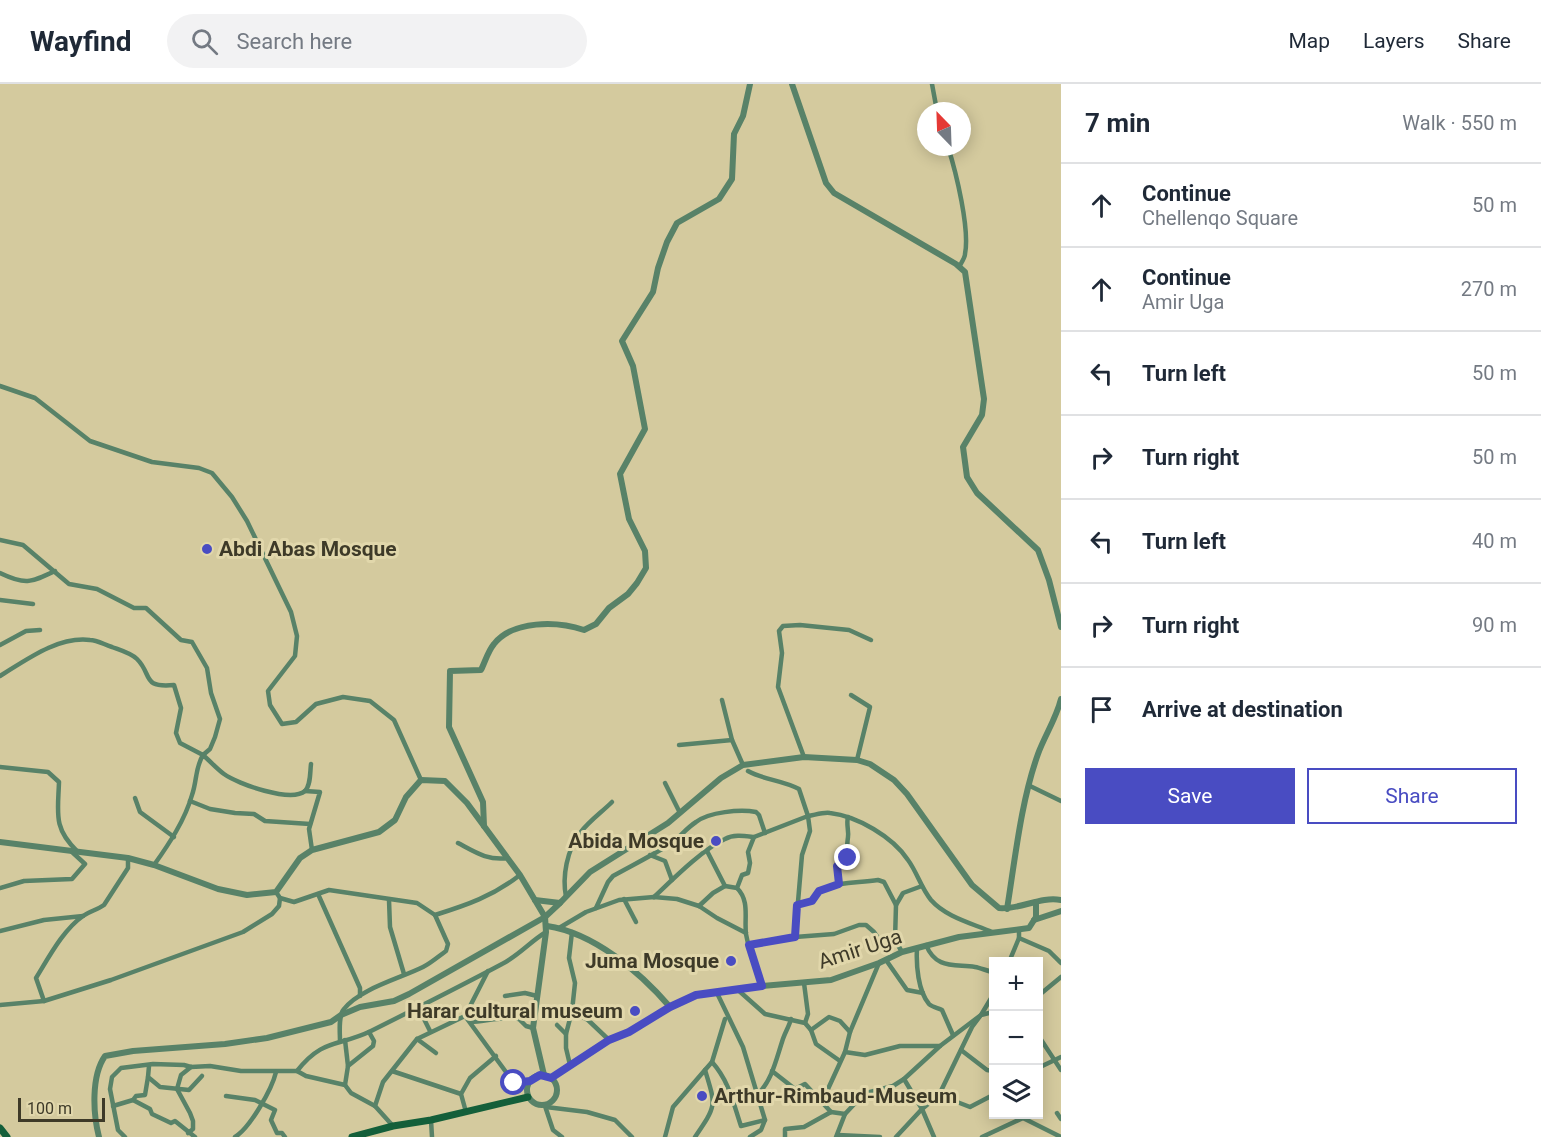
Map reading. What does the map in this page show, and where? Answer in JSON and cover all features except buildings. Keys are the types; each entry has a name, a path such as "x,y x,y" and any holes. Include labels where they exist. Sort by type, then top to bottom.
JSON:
{"main road":[{"path":"351,1137 528,1097"},
{"path":"0,1128 8,1137"}],"street":[{"path":"484,826 483,802 449,727 450,671 481,670 493,644 509,631 536,625 569,625 584,630 596,624 609,608 628,594 638,583 646,567 645,551 628,519 620,474 645,429 633,366 622,341 653,292 667,242 677,223 719,199 732,179 734,134 743,116 750,84"},
{"path":"792,84 826,183 834,193 965,272 984,399 982,415 963,447 967,477 977,493 1038,550 1049,580 1061,627"},
{"path":"932,84 936,102"},
{"path":"951,156 964,224 966,255 959,267"},
{"path":"0,387 35,398 90,441 152,462 199,468 212,472 247,521 291,612 297,636 295,656 268,691 270,705 282,724 296,722 316,704 343,697 369,701 394,720 421,780"},
{"path":"0,540 23,545 69,584 98,589 134,608 146,608 181,640 192,642 207,668 211,693 220,719 210,748 198,763 190,801 174,837 154,865"},
{"path":"0,573 20,582 39,579 55,571"},
{"path":"0,600 33,604"},
{"path":"804,757 778,687 782,653 779,631 783,626 801,625 849,630 871,640"},
{"path":"0,645 26,631 40,630"},
{"path":"0,675 67,641 91,640 136,657 146,677 154,684 174,686 181,708 176,733 180,743 203,755 225,775 252,788 297,795 305,791 309,785 311,764"},
{"path":"851,695 870,707 857,760"},
{"path":"722,700 732,740 746,768 763,779 790,784 799,789 808,816 810,831 802,855 795,937"},
{"path":"1007,909 1021,819 1038,755 1061,700"},
{"path":"679,745 732,740"},
{"path":"99,1137 94,1097 101,1062 105,1056 113,1053 225,1044 267,1038 331,1022 360,1007 394,1000 409,994 545,917 590,872 668,823 721,778 746,768 804,757 857,760 870,764 894,780 907,794 972,885 999,908 1007,909 1048,899 1061,900"},
{"path":"0,767 48,772 58,782 59,827 65,839 80,853"},
{"path":"421,780 445,782 467,803 520,875 545,917 546,929 533,1028 544,1075"},
{"path":"0,1005 44,1001 111,980 243,932 272,914 279,906 278,895 300,858 312,850 379,832 395,820 406,797 421,780"},
{"path":"665,783 680,813"},
{"path":"1030,786 1061,801"},
{"path":"305,791 320,792 310,824 312,850"},
{"path":"135,798 141,812 174,837"},
{"path":"190,801 210,809 254,814 265,821 310,824"},
{"path":"566,897 563,881 566,865 580,833 612,802"},
{"path":"596,908 613,876 679,838 695,822 718,813 756,812 765,833"},
{"path":"654,897 707,851 726,838 754,837 796,819 828,812 870,826 907,858 930,899 941,909 992,932"},
{"path":"839,884 837,866 848,858 846,849 849,836 848,817"},
{"path":"737,888 742,875 748,873 750,863 748,852 754,837"},
{"path":"0,842 128,858 154,865 218,889 247,895 278,895 294,902 329,890 417,903 435,915 448,944 446,951 423,967 360,996 343,1009 341,1015 343,1040 348,1066 345,1086"},
{"path":"458,843 495,860 508,858"},
{"path":"0,888 24,881 72,879 85,864 70,851"},
{"path":"707,851 725,886"},
{"path":"650,855 665,861 672,880"},
{"path":"0,931 44,920 83,916 98,909 104,905 128,868 128,858"},
{"path":"435,915 470,905 494,893 520,875"},
{"path":"797,905 812,901 819,891 839,884 878,880 884,882 896,905 896,939 902,951"},
{"path":"699,906 725,886 737,888 745,901 746,933 762,986"},
{"path":"896,905 903,893 922,886"},
{"path":"318,894 360,988 360,996"},
{"path":"559,928 596,908 624,899 654,897 677,899 699,906 746,933"},
{"path":"624,899 636,922"},
{"path":"389,900 390,927 404,975"},
{"path":"535,900 560,903"},
{"path":"1034,921 1036,902"},
{"name":"Amir Uga","path":"551,1078 609,1040 696,995 831,980 879,963 902,951 992,932 1029,928 1034,921 1061,911"},
{"path":"44,1001 36,978 52,953 83,916"},
{"path":"749,945 795,937 834,934 859,925 866,925 881,942 896,939"},
{"path":"297,1071 312,1053 369,1032 505,963 546,929 559,928 572,932 609,953 639,974 670,1007"},
{"path":"1011,957 1019,938 1019,930"},
{"path":"570,1065 566,1034 572,1011 575,983 570,958 572,932"},
{"path":"1019,938 1049,951 1061,964"},
{"path":"926,945 930,955 941,963 989,971"},
{"path":"916,948 916,961 923,993 930,1005 942,1010 953,1035"},
{"path":"886,960 907,990 923,993"},
{"path":"822,1102 845,1052 850,1032 879,963"},
{"path":"375,1106 383,1082 417,1039 465,1016 488,970"},
{"path":"1043,992 1061,977"},
{"path":"804,983 808,1014 805,1023"},
{"path":"738,990 765,1014 805,1023 811,1030 816,1044 840,1061"},
{"path":"505,996 525,993 537,996"},
{"path":"717,993 743,1047 765,1120 763,1127 750,1137"},
{"path":"896,1137 922,1109 939,1095 972,1027 989,1002"},
{"path":"418,1007 430,1031"},
{"path":"572,1011 588,1020 609,1040"},
{"path":"880,1137 837,1136 845,1114 860,1098 870,1092 893,1086 904,1079 953,1035 981,1015 989,1013"},
{"path":"465,1016 514,1083 530,1081"},
{"path":"471,1022 496,1021 510,1017 519,1018 526,1026 533,1028"},
{"path":"811,1030 829,1017 840,1021 850,1032"},
{"path":"665,1137 673,1107 712,1062 725,1019"},
{"path":"758,1094 769,1080 791,1019"},
{"path":"556,1025 566,1034"},
{"path":"348,1066 373,1046 374,1041 369,1032"},
{"path":"417,1039 436,1053"},
{"path":"1043,1043 1061,1070"},
{"path":"845,1052 865,1055 900,1046 940,1046"},
{"path":"961,1050 989,1070"},
{"path":"466,1112 461,1094 470,1078 496,1056"},
{"path":"1043,1066 1061,1057"},
{"path":"712,1062 726,1080 741,1125 765,1120"},
{"path":"125,1137 118,1130 110,1089 112,1077 121,1068 153,1064 210,1066 241,1071 297,1071 306,1076 345,1086 351,1093 375,1106 393,1126"},
{"path":"113,1106 144,1095 149,1066"},
{"path":"188,1133 193,1129 193,1121 177,1089 182,1075 191,1067"},
{"path":"695,1137 711,1112 714,1101 705,1070"},
{"path":"392,1071 461,1094"},
{"path":"772,1071 795,1089 805,1084 831,1112"},
{"path":"235,1137 246,1127 261,1104 275,1079 276,1072"},
{"path":"545,1106 554,1101 558,1091 557,1086 551,1078 544,1075 536,1076 530,1081 527,1089 528,1097 535,1104 564,1110 587,1112 615,1120 632,1137"},
{"path":"148,1077 160,1087 189,1090 202,1076"},
{"path":"904,1079 922,1109 934,1137"},
{"path":"939,1095 970,1107 989,1097"},
{"path":"226,1096 255,1100 275,1110 271,1120 277,1133 282,1133 285,1137"},
{"path":"133,1100 150,1109 152,1114 171,1123 175,1121 195,1137"},
{"path":"545,1106 555,1135 562,1137"},
{"path":"785,1137 785,1129 804,1127 831,1112 845,1114"},
{"path":"1057,1113 1061,1119"},
{"path":"982,1137 1016,1119"},
{"path":"1028,1119 1061,1137"},
{"path":"431,1120 432,1137"},
{"path":"900,1132 905,1137"}],"place":[{"name":"Abdi Abas Mosque","path":"207,549"},
{"name":"Abida Mosque","path":"716,841"},
{"name":"Juma Mosque","path":"731,961"},
{"name":"Harar cultural museum","path":"635,1011"},
{"name":"Arthur-Rimbaud-Museum","path":"702,1096"}],"route":[{"path":"514,1083 530,1081 540,1075 551,1078 609,1040 629,1032 670,1007 696,995 762,986 749,945 795,937 797,905 807,904 819,891 839,884 837,866 848,858"}]}
